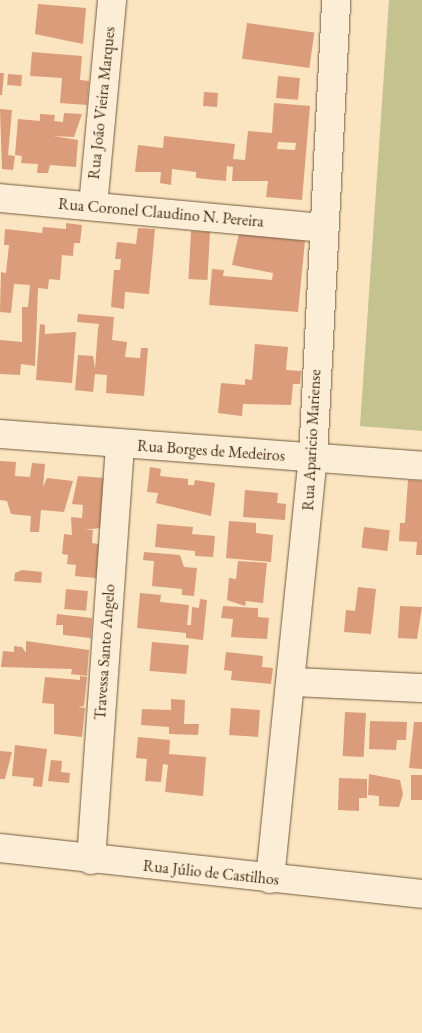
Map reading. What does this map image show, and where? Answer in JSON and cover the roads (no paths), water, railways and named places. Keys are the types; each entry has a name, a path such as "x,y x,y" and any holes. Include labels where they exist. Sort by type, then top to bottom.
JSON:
{"street":[{"name":"Rua João Vieira Marques","path":"92,206 112,0"},
{"name":"Rua Aparicio Mariense","path":"270,879 293,682 313,458 322,228 336,0"},
{"name":"Rua Coronel Claudino N. Pereira","path":"0,198 322,228"},
{"name":"Rua Borges de Medeiros","path":"0,434 422,466"},
{"name":"Travessa Santo Angelo","path":"91,860 120,444"},
{"path":"293,682 422,688"},
{"name":"Rua Júlio de Castilhos","path":"0,848 91,860 422,894"}]}
